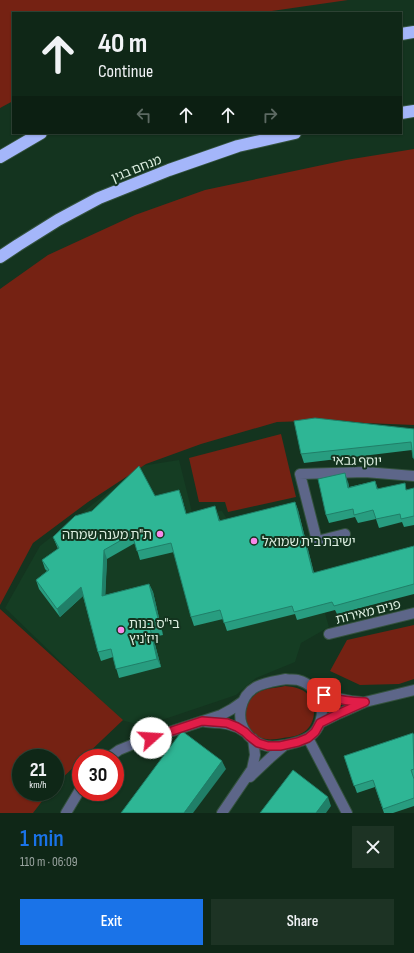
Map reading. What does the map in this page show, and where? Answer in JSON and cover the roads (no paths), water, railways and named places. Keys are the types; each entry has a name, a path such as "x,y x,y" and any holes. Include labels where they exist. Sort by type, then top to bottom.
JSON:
{"highway":[{"path":"402,34 414,32"},
{"path":"402,114 414,111"},
{"path":"0,157 39,134"},
{"name":"מנחם בגין","path":"0,257 18,244 58,220 99,198 169,170 232,149 291,134"}],"street":[{"name":"יוסף גבאי","path":"345,534 317,541 300,474 365,472 414,476"},
{"name":"פנים מאירות","path":"329,634 414,613"},
{"path":"121,749 222,715 232,710 242,702 248,693 257,686 268,682 286,679 298,680 308,684 316,691 333,698 349,702 365,702"},
{"path":"320,723 365,702 414,690"},
{"path":"202,721 227,723 245,732 258,743 268,746 298,742 308,738 315,732 320,723 323,712 321,701 316,691"},
{"path":"242,702 240,713 241,724 245,732"},
{"path":"308,738 347,813"},
{"path":"222,813 252,769 255,749 253,739"},
{"path":"240,787 285,744"},
{"path":"66,813 73,801"}],"place":[{"name":"ת\"ת מענה שמחה","path":"160,534"},
{"name":"ישיבת בית שמואל","path":"254,541"},
{"name":"בי\"ס בנות ויז'ניץ","path":"121,630"}]}
